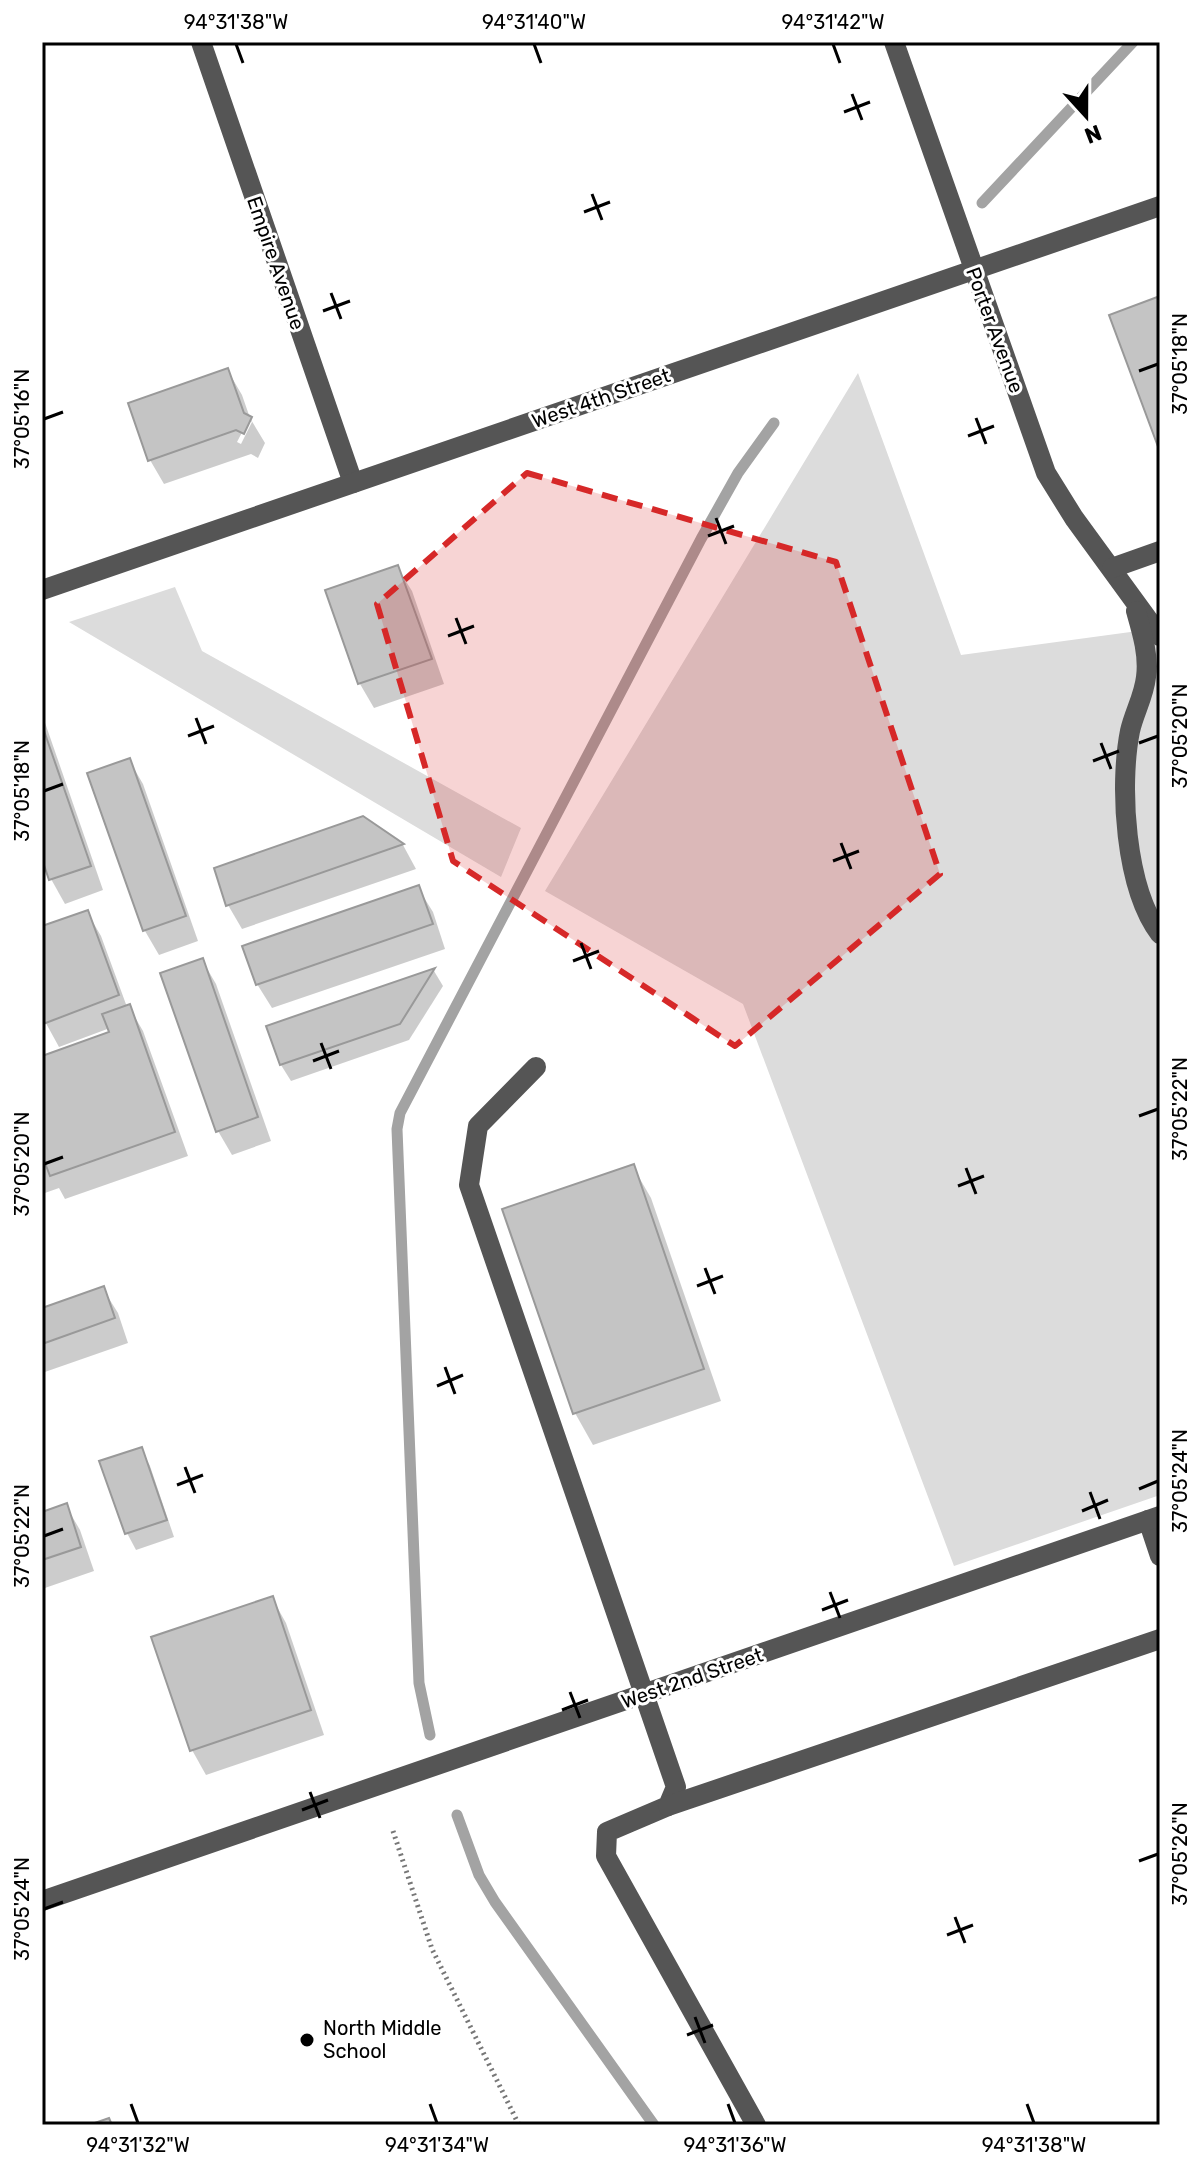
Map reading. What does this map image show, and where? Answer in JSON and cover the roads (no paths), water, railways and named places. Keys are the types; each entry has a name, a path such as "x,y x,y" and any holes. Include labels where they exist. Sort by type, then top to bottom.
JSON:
{"street":[{"name":"Empire Avenue","path":"201,42 353,483"},
{"name":"Porter Avenue","path":"894,42 1046,473 1074,518 1160,636"},
{"name":"West 4th Street","path":"42,590 1160,206"},
{"path":"1112,568 1160,551"},
{"name":"Porter Avenue","path":"1133,599 1144,640 1146,677 1130,729 1124,773 1127,830 1139,894 1160,934"},
{"path":"536,1067 478,1126 469,1185 676,1787 668,1806"},
{"path":"1154,1518 1160,1556"},
{"name":"West 2nd Street","path":"42,1901 1154,1518"},
{"path":"756,2125 606,1856 607,1832 668,1806 1160,1639"}],"waterway":[{"path":"982,203 1133,42"},
{"path":"430,1735 419,1683 397,1129 400,1113 701,539 738,473 774,423"},
{"path":"457,1815 479,1875 495,1902 654,2125"}],"place":[{"name":"North Middle School","path":"307,2040"}]}
